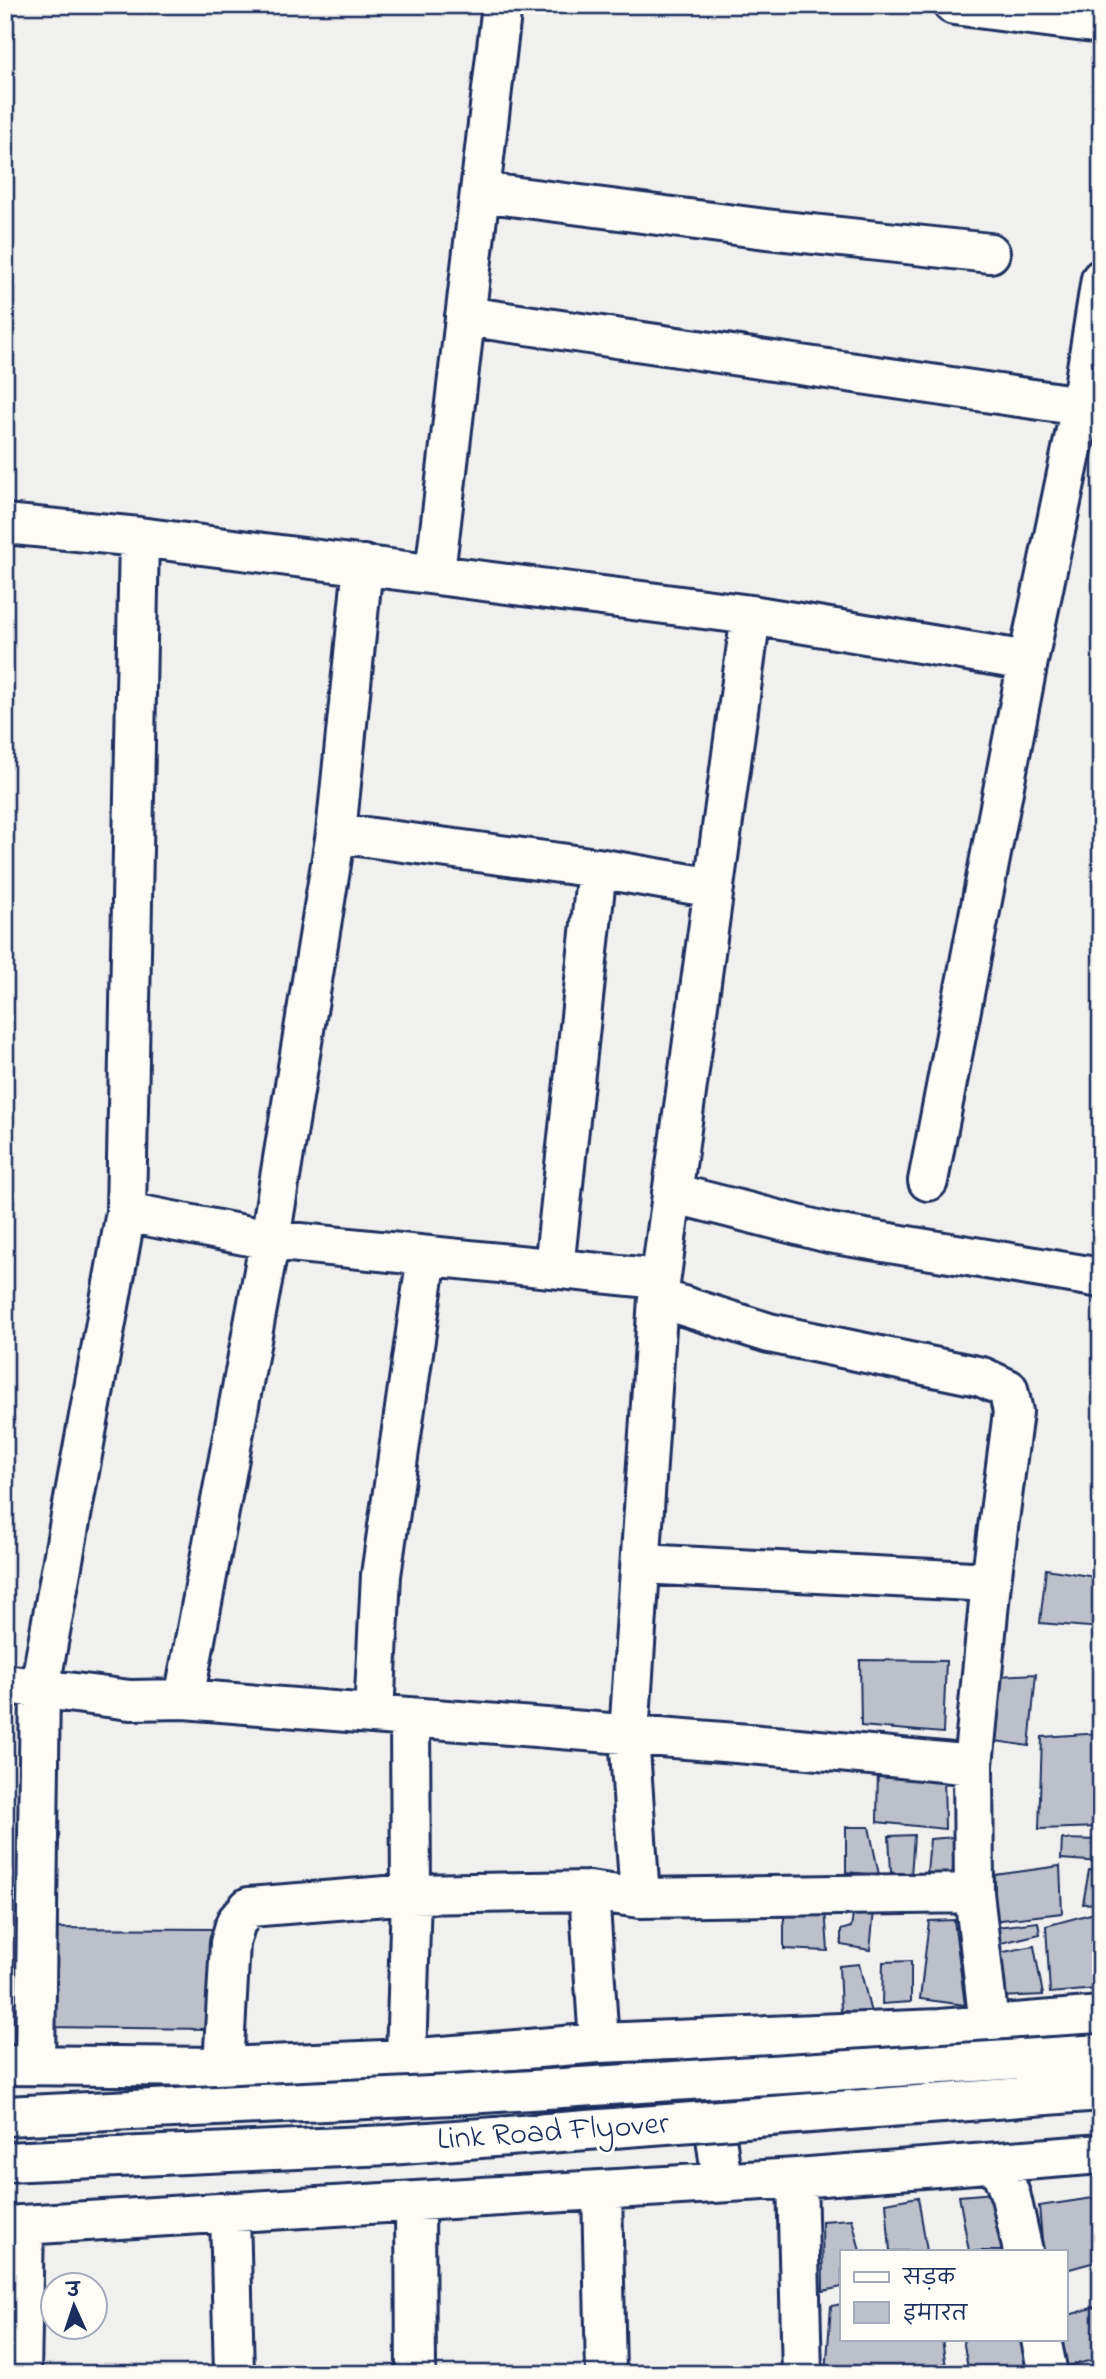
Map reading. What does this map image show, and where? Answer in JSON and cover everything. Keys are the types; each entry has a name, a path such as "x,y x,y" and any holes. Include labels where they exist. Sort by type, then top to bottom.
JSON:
{"street":[{"path":"435,573 502,5"},
{"path":"954,5 1101,24"},
{"path":"480,192 766,229 990,253"},
{"path":"928,1181 1028,662 1081,406 1101,279"},
{"path":"466,316 1081,406"},
{"path":"5,524 139,537 435,573 751,615 1028,662"},
{"path":"139,537 126,1212 23,1685 20,2065 223,2067 406,2059 599,2043 940,2029 1101,2016"},
{"path":"184,1699 270,1240 336,833 363,565"},
{"path":"640,1898 629,1735 659,1289 751,615"},
{"path":"336,833 597,868 714,888"},
{"path":"554,1268 597,868"},
{"path":"672,1193 829,1233 1101,1278"},
{"path":"126,1212 270,1240 554,1268 659,1289 769,1333 982,1377 1007,1389 1013,1412 991,1582 973,1765 974,1893 989,2025"},
{"path":"406,2059 411,1894 392,1716 381,1575 427,1256"},
{"path":"641,1564 991,1582"},
{"path":"23,1685 130,1700 184,1699 797,1748 973,1765"},
{"path":"223,2067 230,1943 236,1922 248,1907 411,1894 589,1891 640,1898 974,1893"},
{"path":"589,1891 599,2043"},
{"path":"702,2038 722,2182"},
{"name":"Link Road Flyover","path":"5,2116 452,2095 1101,2054"},
{"name":"Link Road Flyover","path":"5,2162 388,2145 1101,2091"},
{"path":"21,2374 15,2225 797,2178 1101,2154"},
{"path":"998,2162 1012,2197 1023,2250"},
{"path":"797,2178 802,2374"},
{"path":"602,2190 606,2374"},
{"path":"415,2201 416,2374"},
{"path":"230,2212 234,2374"},
{"path":"1041,2340 1048,2374"}],"building":[{"path":"1046,1569 1101,1578 1101,1628 1040,1623"},
{"path":"860,1660 946,1661 943,1733 861,1726"},
{"path":"1036,1674 1029,1746 988,1740 997,1676"},
{"path":"1101,1733 1101,1827 1039,1829 1042,1737"},
{"path":"878,1766 944,1772 945,1829 877,1822"},
{"path":"846,1827 869,1827 879,1875 846,1872"},
{"path":"914,1835 911,1876 891,1872 889,1836"},
{"path":"955,1837 952,1881 927,1873 930,1839"},
{"path":"1062,1839 1101,1840 1101,1862 1061,1859"},
{"path":"1060,1866 1062,1913 992,1921 995,1875"},
{"path":"1089,1870 1101,1871 1101,1903 1083,1904"},
{"path":"855,1904 874,1911 870,1950 841,1945 841,1930 851,1927"},
{"path":"784,1906 825,1908 828,1951 784,1949"},
{"path":"1094,1913 1101,1913 1101,1961"},
{"path":"1094,1913 1096,1989 1050,1993 1046,1926"},
{"path":"954,1920 965,2005 920,1999 929,1921"},
{"path":"1038,1922 1040,1934 988,1946 988,1928"},
{"path":"42,1928 213,1929 212,2029 41,2027"},
{"path":"1034,1946 1043,1995 999,1997 989,1955"},
{"path":"911,1961 911,2002 882,2004 883,1962"},
{"path":"859,1964 871,2013 841,2011 839,1966"},
{"path":"994,2193 1002,2250 969,2250 959,2196"},
{"path":"918,2197 927,2250 890,2250 886,2203"},
{"path":"1100,2197 1099,2261 1068,2269 1068,2250 1043,2250 1039,2206"},
{"path":"852,2219 860,2250 840,2250 840,2287 823,2291 822,2221"},
{"path":"840,2304 840,2340 942,2340 947,2374 826,2374 831,2306"},
{"path":"1101,2305 1101,2358 1064,2367 1054,2340 1068,2340 1068,2315"},
{"path":"963,2340 1025,2340 1035,2374 969,2374"}]}
